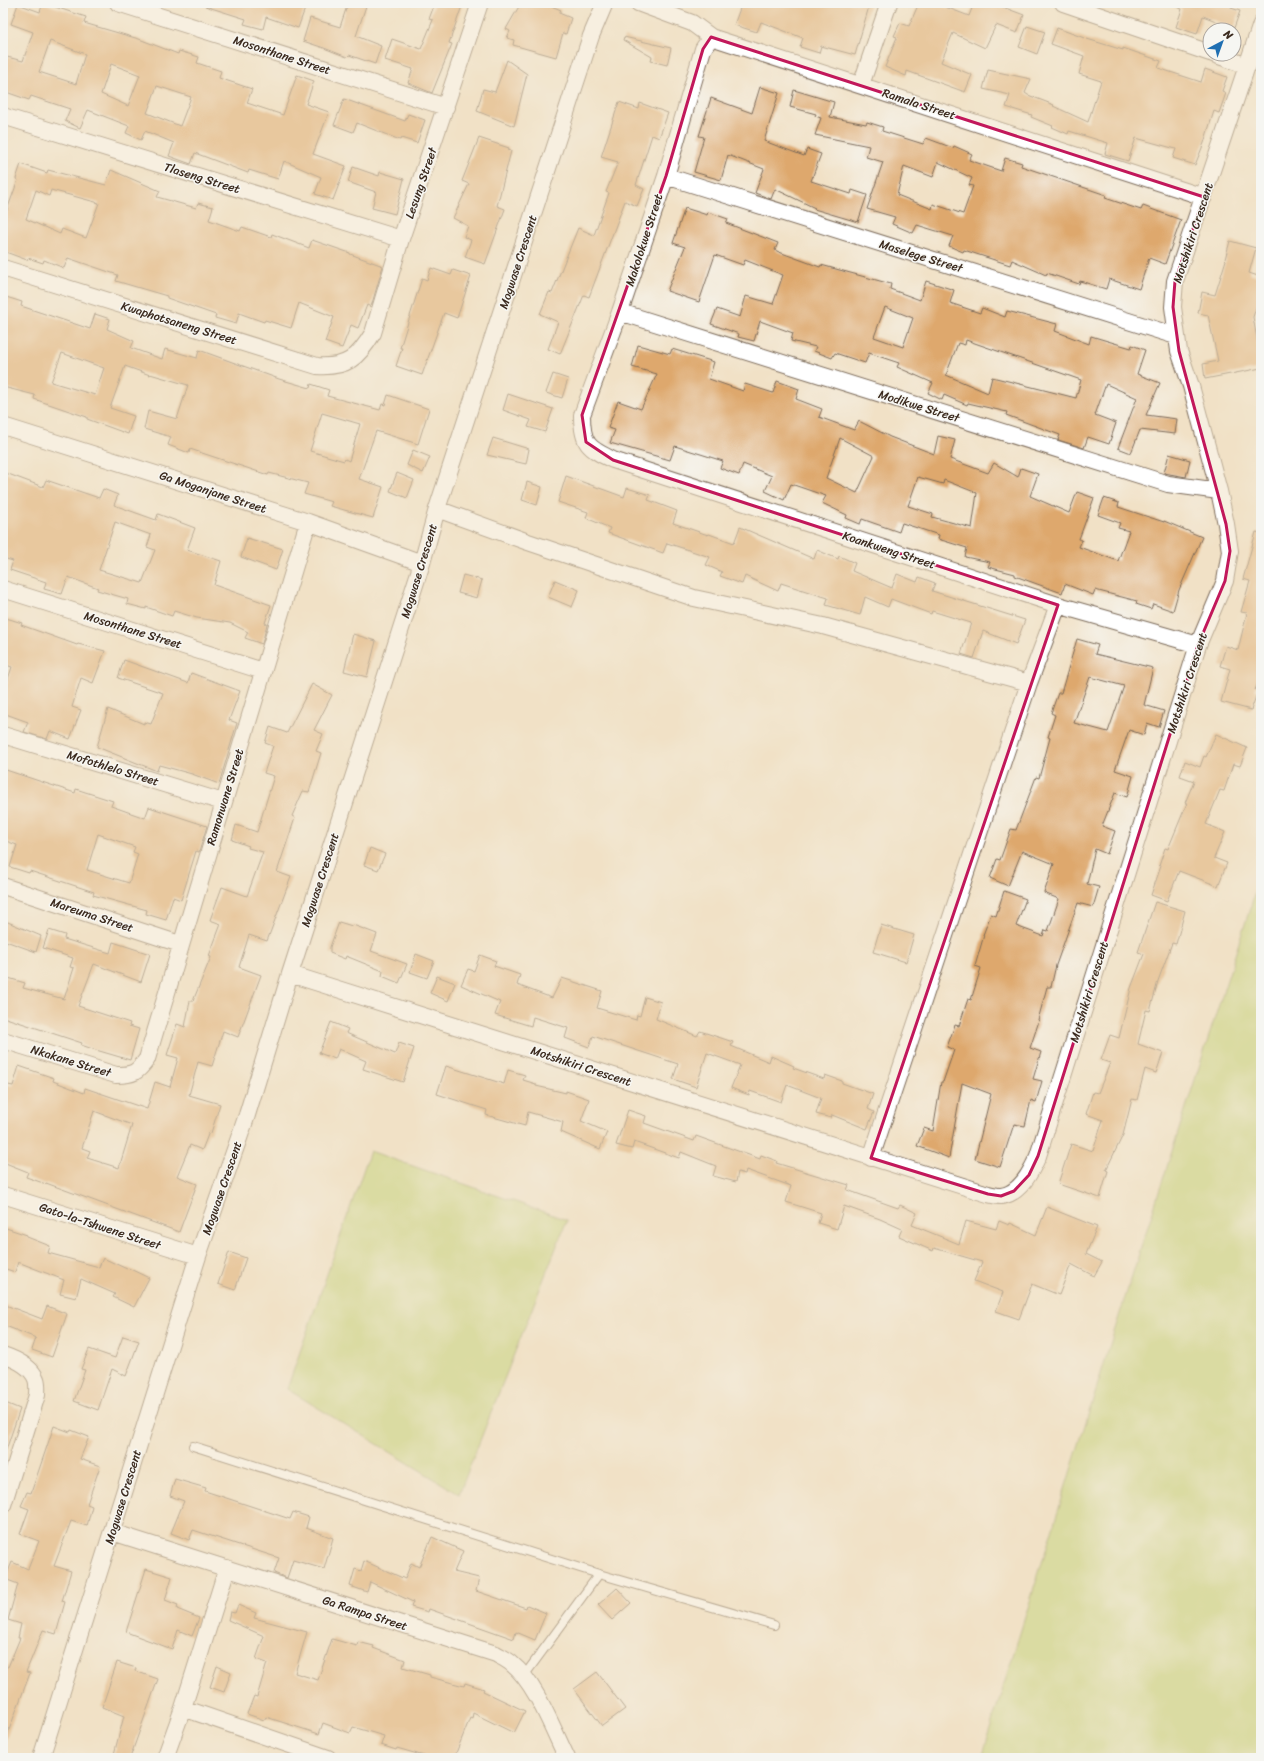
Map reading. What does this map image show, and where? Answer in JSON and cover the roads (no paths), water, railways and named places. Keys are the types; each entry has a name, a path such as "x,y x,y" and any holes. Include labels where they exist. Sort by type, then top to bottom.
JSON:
{"street":[{"name":"Mosonthane Street","path":"118,3 446,107"},
{"name":"Lesung Street","path":"354,358 365,346 373,333 401,239 480,3"},
{"name":"Mogwase Crescent","path":"41,1758 198,1256 247,1115 290,974 422,563 437,509 591,36 605,3"},
{"name":"Ramala Street","path":"638,3 692,24 711,36 1204,197"},
{"path":"861,85 889,3"},
{"path":"1063,3 1202,50"},
{"name":"Motshikiri Crescent","path":"290,974 988,1194 1001,1196 1014,1191 1029,1175 1038,1156 1198,645 1225,581 1230,551 1226,524 1191,386 1179,351 1173,307 1175,281 1261,24"},
{"name":"Makolokwe Street","path":"586,442 582,430 582,415 620,312 666,176 703,49 711,36"},
{"path":"1236,62 1248,66"},
{"name":"Tlaseng Street","path":"3,116 401,239"},
{"name":"Maselege Street","path":"666,176 1176,336"},
{"name":"Kwaphotsaneng Street","path":"3,268 317,366 341,365 354,358"},
{"name":"Modikwe Street","path":"620,312 1168,484 1219,492"},
{"name":"Ga Moganjane Street","path":"3,426 308,522 422,563"},
{"name":"Koankweng Street","path":"586,442 598,452 613,460 1058,604 1198,645"},
{"path":"437,509 535,545 694,598 823,626 1029,683"},
{"name":"Ramonwane Street","path":"139,1070 147,1059 152,1046 180,944 308,522"},
{"name":"Mosonthane Street","path":"3,589 263,670"},
{"path":"871,1158 1029,683 1058,604"},
{"name":"Mofothlelo Street","path":"3,735 223,802"},
{"name":"Mareuma Street","path":"3,886 180,944"},
{"name":"Nkakane Street","path":"3,1040 116,1075 128,1075 139,1070"},
{"name":"Gato-la-Tshwene Street","path":"3,1195 198,1256"},
{"path":"3,1355 15,1359 28,1368 36,1379 37,1395 3,1505"},
{"name":"Ga Rampa Street","path":"112,1532 496,1654 512,1663 524,1676 567,1758"},
{"path":"165,1758 183,1708 227,1568"},
{"path":"183,1708 328,1758"}],"lane":[{"path":"192,1446 599,1574 774,1625"},
{"path":"524,1676 577,1606 599,1574"}]}
